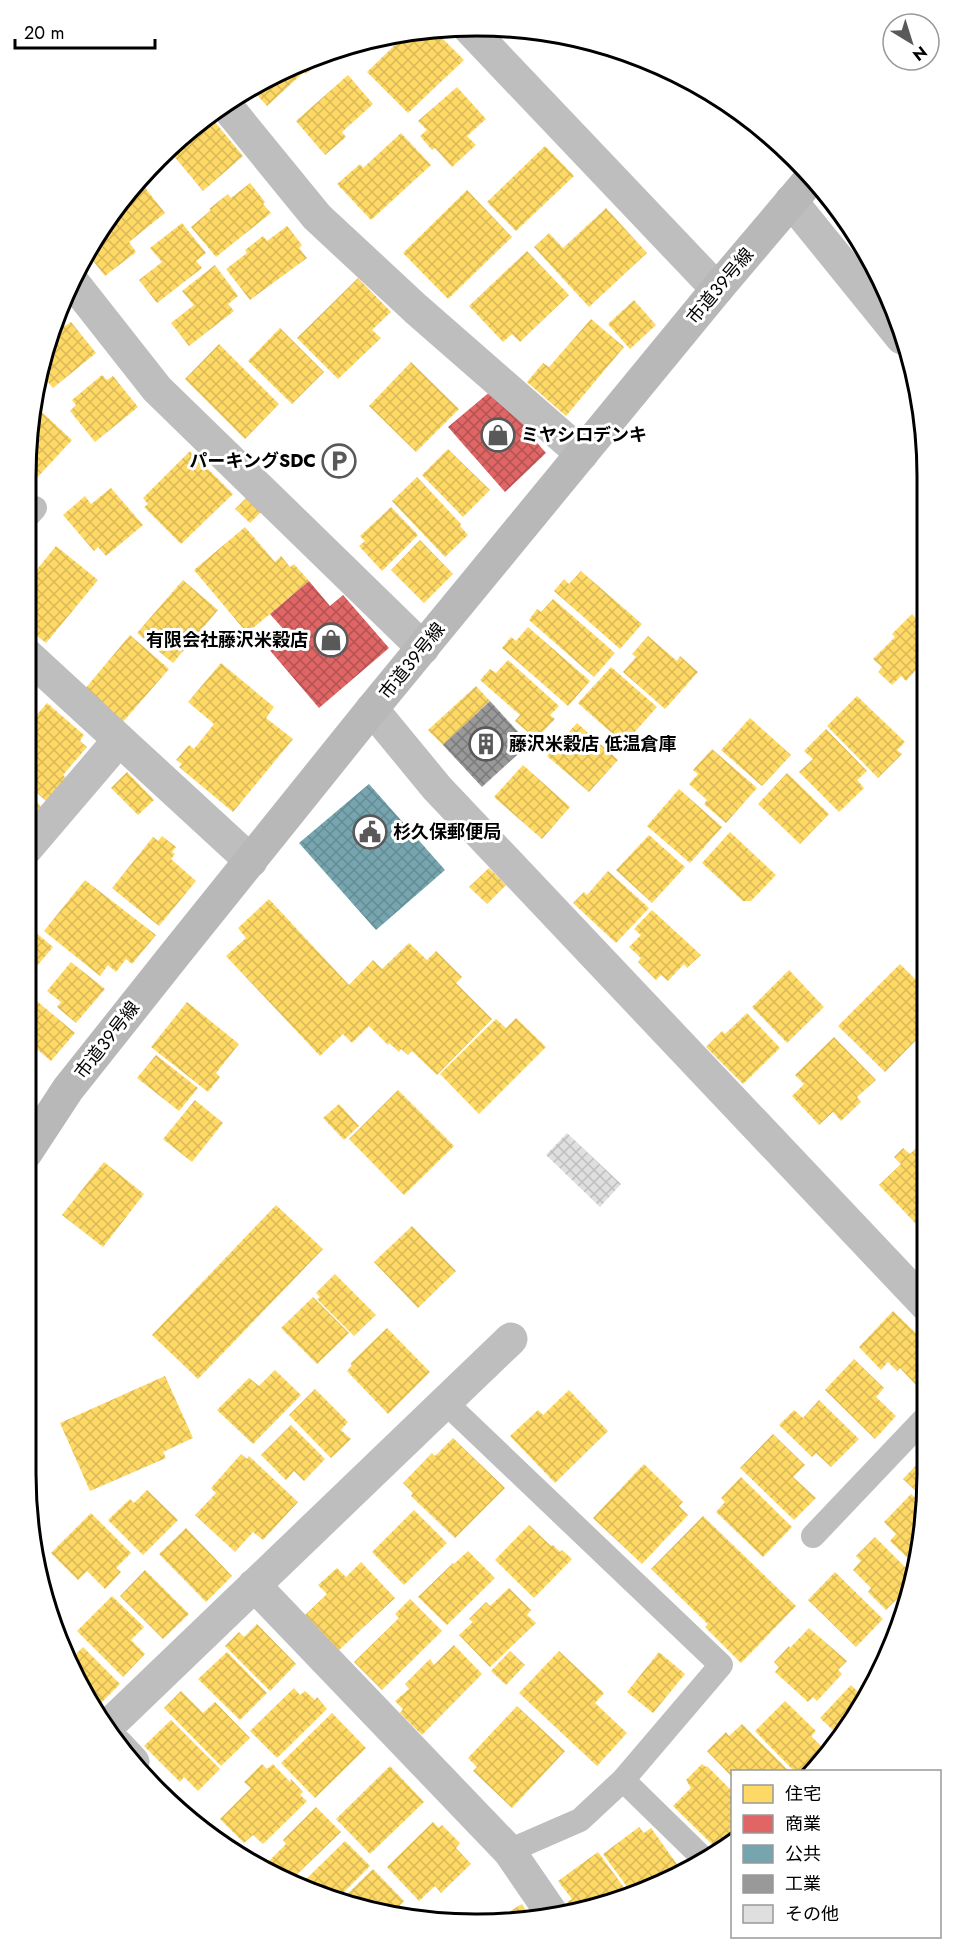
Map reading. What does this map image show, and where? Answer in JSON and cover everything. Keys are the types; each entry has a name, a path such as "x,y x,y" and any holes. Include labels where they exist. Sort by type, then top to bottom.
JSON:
{"street":[{"path":"477,36 717,289"},
{"path":"231,111 317,217 416,309 582,454"},
{"path":"801,190 885,313"},
{"name":"市道39号線","path":"36,1138 68,1089 372,709 801,190"},
{"path":"78,288 158,389 423,648"},
{"path":"36,663 251,861"},
{"path":"372,709 437,788 917,1295"},
{"path":"36,837 119,740"},
{"path":"113,1722 511,1339"},
{"path":"254,1585 509,1851 548,1908"}],"lane":[{"path":"445,1402 721,1665 623,1780 580,1820 509,1851"},
{"path":"813,1536 917,1427"},
{"path":"623,1780 699,1854"}],"building: 住宅":[{"path":"442,38 464,60 408,113 367,72 397,43 419,40"},
{"path":"313,68 306,74 304,72 267,106 257,95 282,81"},
{"path":"348,75 373,104 342,132 346,137 325,155 296,121"},
{"path":"457,87 486,119 467,136 476,145 452,167 435,148 432,150 420,136 427,130 418,121"},
{"path":"215,122 243,156 203,191 174,156"},
{"path":"401,133 431,165 371,220 337,184 360,164 363,168"},
{"path":"545,146 574,176 516,231 487,202"},
{"path":"250,183 271,213 216,257 191,227 228,194 231,198"},
{"path":"144,187 165,213 129,242 136,252 105,276 93,260 110,232"},
{"path":"467,190 512,237 448,299 403,253"},
{"path":"606,208 647,253 589,307 534,247 549,233 563,248"},
{"path":"182,223 206,253 196,261 202,268 157,303 139,280 162,262 150,248"},
{"path":"287,226 302,245 299,248 307,258 250,300 226,269 247,253 245,250 263,236 267,241"},
{"path":"527,251 569,295 520,342 512,334 503,342 469,306"},
{"path":"215,265 238,296 228,304 234,311 189,346 171,323 194,305 182,291"},
{"path":"358,278 391,312 372,330 381,338 338,379 297,338"},
{"path":"634,300 656,325 630,349 608,324"},
{"path":"591,319 624,347 566,416 527,382 543,363 549,367"},
{"path":"71,322 96,353 53,388 47,380 51,362 63,324 65,326"},
{"path":"280,328 324,372 292,404 248,361"},
{"path":"219,344 279,404 245,439 185,379"},
{"path":"411,362 459,409 416,452 369,406"},
{"path":"102,375 107,380 113,376 138,407 95,442 70,411 76,405 72,400"},
{"path":"41,411 72,440 36,479"},
{"path":"448,449 490,490 463,517 422,475"},
{"path":"190,451 233,494 181,544 144,507 148,504 143,498"},
{"path":"417,477 461,524 460,526 468,535 445,557 392,501"},
{"path":"111,488 143,525 106,556 98,547 94,551 63,515 85,496 91,504"},
{"path":"249,495 263,510 250,523 235,509"},
{"path":"391,507 418,535 382,571 359,546 365,541 360,536"},
{"path":"245,527 275,562 281,556 290,567 294,564 309,581 247,633 194,570"},
{"path":"420,540 453,574 424,603 391,570"},
{"path":"56,546 98,580 46,643 36,635 36,571"},
{"path":"581,571 642,624 620,649 554,591 564,579 569,584"},
{"path":"183,580 218,610 173,663 137,633"},
{"path":"553,599 615,653 594,677 529,620 537,609 541,612"},
{"path":"912,614 917,619 917,669 906,681 901,676 892,685 878,672 882,667 873,659 895,637 892,634"},
{"path":"528,627 590,681 568,706 502,648 511,637 516,641"},
{"path":"130,635 169,669 122,723 84,690"},
{"path":"648,636 677,661 680,656 698,672 665,709 623,672 636,657 632,654"},
{"path":"508,660 559,706 550,715 555,719 536,739 515,721 520,715 480,680 490,669 496,673"},
{"path":"221,663 274,707 266,718 293,739 233,812 179,767 182,764 176,760 189,745 194,749 214,724 188,702"},
{"path":"611,667 657,707 624,744 578,703"},
{"path":"476,686 490,701 443,745 428,730"},
{"path":"857,696 905,742 897,750 902,754 878,778 827,726"},
{"path":"47,703 84,735 80,741 87,747 63,775 66,778 46,801 36,792 36,716"},
{"path":"750,718 791,755 762,786 721,750"},
{"path":"577,723 618,760 589,792 547,756"},
{"path":"826,729 867,771 857,780 864,788 839,812 799,772 813,759 804,751"},
{"path":"712,749 757,788 726,823 704,804 707,800 689,784 698,774 693,770"},
{"path":"523,765 570,807 542,839 494,797"},
{"path":"127,772 154,800 138,815 111,788"},
{"path":"787,773 829,814 800,844 758,804"},
{"path":"679,789 722,827 690,863 647,826"},
{"path":"36,802 41,806 36,812"},
{"path":"730,832 776,875 751,901 743,901 702,863"},
{"path":"649,835 685,867 652,903 616,870"},
{"path":"162,836 176,847 171,859 196,881 159,926 112,888 153,837 158,841"},
{"path":"489,868 506,885 487,904 469,887"},
{"path":"608,871 649,908 616,943 573,903 584,892 587,895"},
{"path":"85,880 156,935 132,964 126,959 116,972 108,965 100,976 44,931"},
{"path":"269,899 349,985 373,960 382,969 409,943 427,960 436,951 462,977 456,983 492,1019 437,1075 412,1051 408,1055 401,1049 399,1052 389,1043 388,1045 369,1026 352,1043 343,1034 320,1056 226,956 246,938 238,928"},
{"path":"652,910 701,955 687,968 684,964 668,981 661,975 656,980 638,962 641,958 629,947 641,935 634,929"},
{"path":"36,933 53,947 36,967"},
{"path":"71,962 105,989 76,1023 57,1007 61,1002 47,991"},
{"path":"900,964 917,981 917,1039 885,1072 838,1026"},
{"path":"789,970 824,1007 787,1043 752,1007"},
{"path":"36,1000 75,1033 51,1061 36,1048"},
{"path":"187,1002 239,1044 216,1073 220,1077 208,1092 151,1047"},
{"path":"747,1013 780,1048 743,1084 706,1047 722,1031 725,1034"},
{"path":"516,1018 546,1047 479,1114 440,1074 496,1019 506,1028"},
{"path":"834,1037 876,1080 857,1097 861,1102 841,1121 833,1112 819,1125 792,1096 804,1084 795,1075"},
{"path":"156,1055 198,1088 179,1111 137,1078"},
{"path":"398,1090 454,1146 404,1195 349,1139"},
{"path":"195,1100 223,1123 192,1162 163,1139"},
{"path":"339,1104 359,1126 344,1140 323,1118"},
{"path":"917,1147 917,1225 879,1185 901,1164 894,1157 903,1148 910,1154"},
{"path":"104,1162 144,1194 103,1247 62,1215"},
{"path":"276,1205 323,1249 198,1379 152,1335"},
{"path":"412,1226 456,1271 418,1308 374,1262"},
{"path":"335,1274 376,1315 354,1336 317,1299 320,1297 316,1293"},
{"path":"313,1297 349,1333 317,1364 281,1328"},
{"path":"893,1311 917,1334 917,1384 900,1368 897,1371 888,1362 881,1370 859,1347"},
{"path":"387,1328 430,1372 388,1414 347,1371 352,1365 350,1364"},
{"path":"854,1359 884,1388 876,1397 896,1416 875,1439 825,1390"},
{"path":"275,1370 301,1395 253,1444 217,1410 249,1378 259,1386"},
{"path":"165,1376 193,1438 163,1452 166,1458 90,1491 60,1423"},
{"path":"315,1389 348,1422 341,1430 351,1439 331,1458 289,1415"},
{"path":"569,1390 608,1431 555,1483 510,1436 538,1410 543,1415"},
{"path":"819,1400 859,1439 831,1467 816,1453 812,1457 779,1425 794,1410 803,1418"},
{"path":"291,1425 325,1459 304,1481 294,1471 286,1480 261,1455"},
{"path":"773,1434 805,1465 793,1477 816,1498 794,1520 740,1468"},
{"path":"453,1438 505,1488 455,1538 411,1496 413,1493 403,1483 432,1453 435,1456"},
{"path":"241,1454 247,1459 249,1456 298,1502 263,1540 253,1532 235,1552 195,1515 216,1493 211,1488"},
{"path":"644,1464 683,1502 679,1506 688,1515 642,1564 593,1518"},
{"path":"917,1464 916,1492 903,1479"},
{"path":"741,1477 792,1527 763,1557 716,1512 725,1502 721,1498"},
{"path":"147,1490 178,1520 143,1555 108,1520 130,1499 134,1503"},
{"path":"911,1494 916,1499 909,1559 890,1541 896,1534 884,1522"},
{"path":"414,1510 447,1543 404,1585 372,1552"},
{"path":"91,1513 131,1553 116,1568 121,1572 105,1589 87,1571 78,1580 51,1553"},
{"path":"703,1516 796,1606 741,1663 705,1627 708,1624 651,1569"},
{"path":"529,1525 551,1546 553,1545 560,1552 562,1550 572,1559 534,1598 495,1560"},
{"path":"186,1528 232,1576 206,1602 159,1554"},
{"path":"875,1537 907,1569 899,1597 886,1610 868,1592 871,1588 853,1570 861,1561 856,1556"},
{"path":"468,1551 495,1578 447,1625 418,1597"},
{"path":"361,1562 395,1598 338,1651 304,1616 327,1594 318,1585 337,1568 346,1577"},
{"path":"145,1570 189,1614 163,1639 120,1596"},
{"path":"835,1572 883,1619 856,1647 808,1600"},
{"path":"509,1588 531,1610 527,1615 536,1623 490,1667 459,1635 473,1622 469,1619 486,1602 490,1606"},
{"path":"112,1596 144,1627 131,1640 145,1654 123,1677 77,1631"},
{"path":"410,1599 442,1631 382,1690 354,1662 399,1618 395,1614"},
{"path":"257,1624 296,1664 270,1691 225,1646 239,1632 244,1637"},
{"path":"809,1628 847,1661 838,1670 842,1674 817,1701 813,1697 808,1702 775,1672 779,1667 774,1662"},
{"path":"454,1645 482,1674 422,1735 400,1713 403,1709 395,1701 409,1689 405,1684 430,1659 434,1665"},
{"path":"83,1647 120,1684 101,1703 81,1668 75,1655"},
{"path":"510,1651 525,1665 506,1685 491,1671"},
{"path":"559,1651 604,1693 595,1703 627,1733 597,1766 519,1693"},
{"path":"227,1652 267,1693 240,1720 198,1679"},
{"path":"659,1652 685,1674 653,1713 627,1692"},
{"path":"851,1685 859,1693 834,1731 820,1718"},
{"path":"294,1688 300,1695 305,1691 315,1700 317,1697 327,1709 277,1758 250,1731"},
{"path":"181,1691 203,1713 215,1702 250,1738 221,1766 164,1708"},
{"path":"785,1701 816,1731 811,1736 822,1747 802,1770 793,1770 755,1731"},
{"path":"517,1706 565,1751 512,1808 473,1771 477,1767 468,1758"},
{"path":"332,1713 366,1748 315,1798 281,1763"},
{"path":"171,1720 220,1769 198,1791 184,1777 180,1782 144,1746"},
{"path":"742,1724 788,1770 731,1770 731,1776 707,1751 726,1732 729,1736"},
{"path":"262,1764 267,1769 273,1764 303,1792 300,1795 307,1801 263,1844 253,1835 244,1843 220,1819 251,1788 244,1782"},
{"path":"702,1764 707,1766 731,1790 731,1833 713,1845 673,1806 691,1788 686,1780"},
{"path":"390,1766 424,1802 370,1854 336,1819"},
{"path":"316,1807 341,1832 296,1875 268,1862 286,1844 283,1840"},
{"path":"433,1822 439,1828 442,1825 460,1843 456,1848 471,1864 441,1893 435,1886 419,1901 387,1867"},
{"path":"639,1827 644,1833 651,1828 678,1865 627,1887 603,1854"},
{"path":"345,1841 370,1866 343,1893 306,1879"},
{"path":"598,1852 625,1888 569,1904 567,1902 572,1899 558,1881"},
{"path":"373,1869 404,1901 398,1907 347,1894"},
{"path":"522,1904 526,1911 507,1913"}],"building: 商業":[{"path":"498,385 531,424 525,429 546,453 505,492 448,427"},
{"path":"309,581 330,606 343,595 389,648 319,708 267,647 285,631 270,614"}],"building: 公共":[{"path":"369,784 445,870 376,930 299,843"}],"building: 工業":[{"name":"藤沢米穀店 低温倉庫","path":"490,701 529,744 482,787 443,745"}],"building: その他":[{"path":"567,1133 621,1184 600,1207 546,1155"}],"place":[{"name":"ミヤシロデンキ","path":"498,435"},
{"name":"パーキングSDC","path":"339,461"},
{"name":"有限会社藤沢米穀店","path":"331,640"},
{"name":"藤沢米穀店 低温倉庫","path":"486,744"},
{"name":"杉久保郵便局","path":"370,832"}]}
